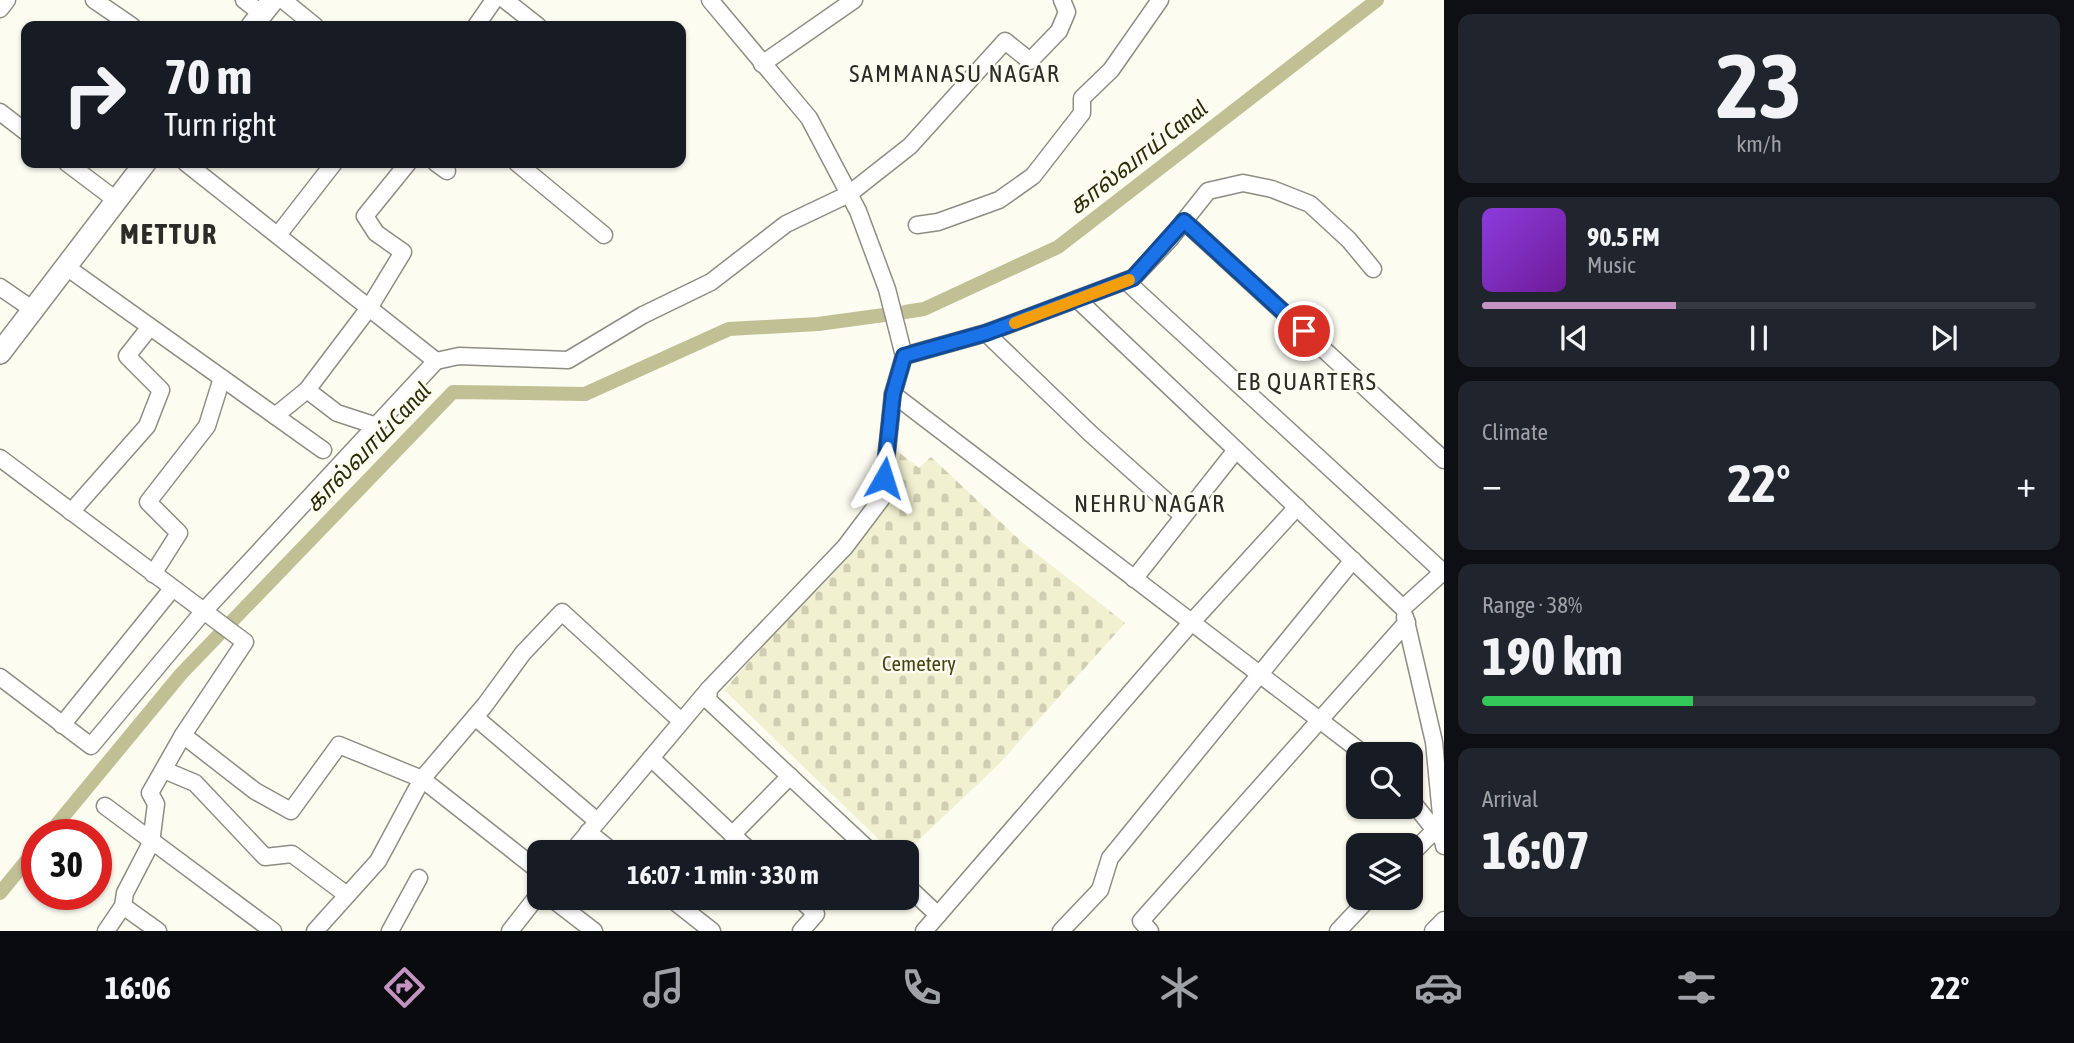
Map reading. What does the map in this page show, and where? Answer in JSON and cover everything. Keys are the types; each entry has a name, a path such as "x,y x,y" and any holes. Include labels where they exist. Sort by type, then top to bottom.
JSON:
{"main road":[{"path":"0,352 141,168"}],"street":[{"path":"0,9 7,0"},
{"path":"94,0 125,21"},
{"path":"244,0 258,18"},
{"path":"283,0 309,21"},
{"path":"479,21 494,0"},
{"path":"505,0 531,21"},
{"path":"582,840 709,689 845,547 882,498 893,394 904,356 887,289 849,194 808,118 710,0"},
{"path":"762,64 854,0"},
{"path":"0,677 91,746 206,614 436,361 459,356 568,360 643,315 711,282 786,224 849,194 910,146 1005,41 1030,61 1059,31 1067,12 1062,0"},
{"path":"917,225 938,222 999,200 1033,176 1082,113 1082,99 1111,70 1160,0"},
{"path":"0,112 21,128"},
{"path":"74,168 116,200"},
{"path":"192,168 436,361"},
{"path":"278,235 330,168"},
{"path":"275,416 307,390 369,308 403,252 376,233 365,216 404,168"},
{"path":"523,168 604,235"},
{"path":"904,356 986,333 1133,278 1208,191 1243,183 1272,189 1310,204 1349,240 1373,269"},
{"path":"1184,221 1444,460"},
{"path":"65,266 323,450"},
{"path":"1126,281 1444,571 1320,719 1141,921 1150,931"},
{"path":"0,287 32,309"},
{"path":"1077,299 1353,560 1405,615 1434,742 1440,838"},
{"path":"71,512 147,426 161,390 127,356 150,327"},
{"path":"986,333 1091,434 1183,516"},
{"path":"153,574 179,533 148,502 207,426 222,378"},
{"path":"307,390 337,413 377,426"},
{"path":"893,394 1190,624 1349,742"},
{"path":"1134,579 1237,450"},
{"path":"0,458 244,642 150,793 156,804 151,843 125,893 123,906 106,931"},
{"path":"924,931 1190,624 1297,507"},
{"path":"1061,931 1100,890 1110,858 1353,560"},
{"path":"62,725 172,589"},
{"path":"315,931 377,861 422,779 475,717 523,653 562,611 681,721"},
{"path":"709,689 708,700 859,840"},
{"path":"475,717 593,827 603,840"},
{"path":"184,735 255,791 291,811 339,745 422,779 527,862"},
{"path":"651,758 738,840"},
{"path":"164,770 195,783 265,857 292,854 347,895"},
{"path":"732,835 790,776"},
{"path":"104,806 273,931"},
{"path":"1423,816 1440,838"},
{"path":"1423,848 1440,838"},
{"path":"390,931 419,878"},
{"path":"919,897 938,915"},
{"path":"123,906 158,931"},
{"path":"509,931 527,909"},
{"path":"566,910 590,930"},
{"path":"685,910 712,931"},
{"path":"801,931 816,914 812,910"},
{"path":"1338,931 1358,910"},
{"path":"1433,931 1444,920"}],"green space":[{"name":"Cemetery","path":"897,451 919,468 931,457 1023,543 1125,623 999,764 919,840 880,840 724,690 798,607 892,471"}],"waterway":[{"name":"கால்வாய் Canal","path":"905,312 924,309 1058,247 1377,0"},
{"name":"கால்வாய் Canal","path":"61,819 181,674 453,392 585,394 729,329 818,324 884,315"},
{"name":"கால்வாய் Canal","path":"0,893 21,867"}],"slow traffic":[{"path":"1015,323 1129,280"}],"district":[{"name":"SAMMANASU NAGAR","path":"955,73"},
{"name":"METTUR","path":"169,234"},
{"name":"EB QUARTERS","path":"1307,381"},
{"name":"NEHRU NAGAR","path":"1150,503"}],"route":[{"path":"884,478 893,394 904,356 986,333 1133,278 1184,221 1304,331"}]}
